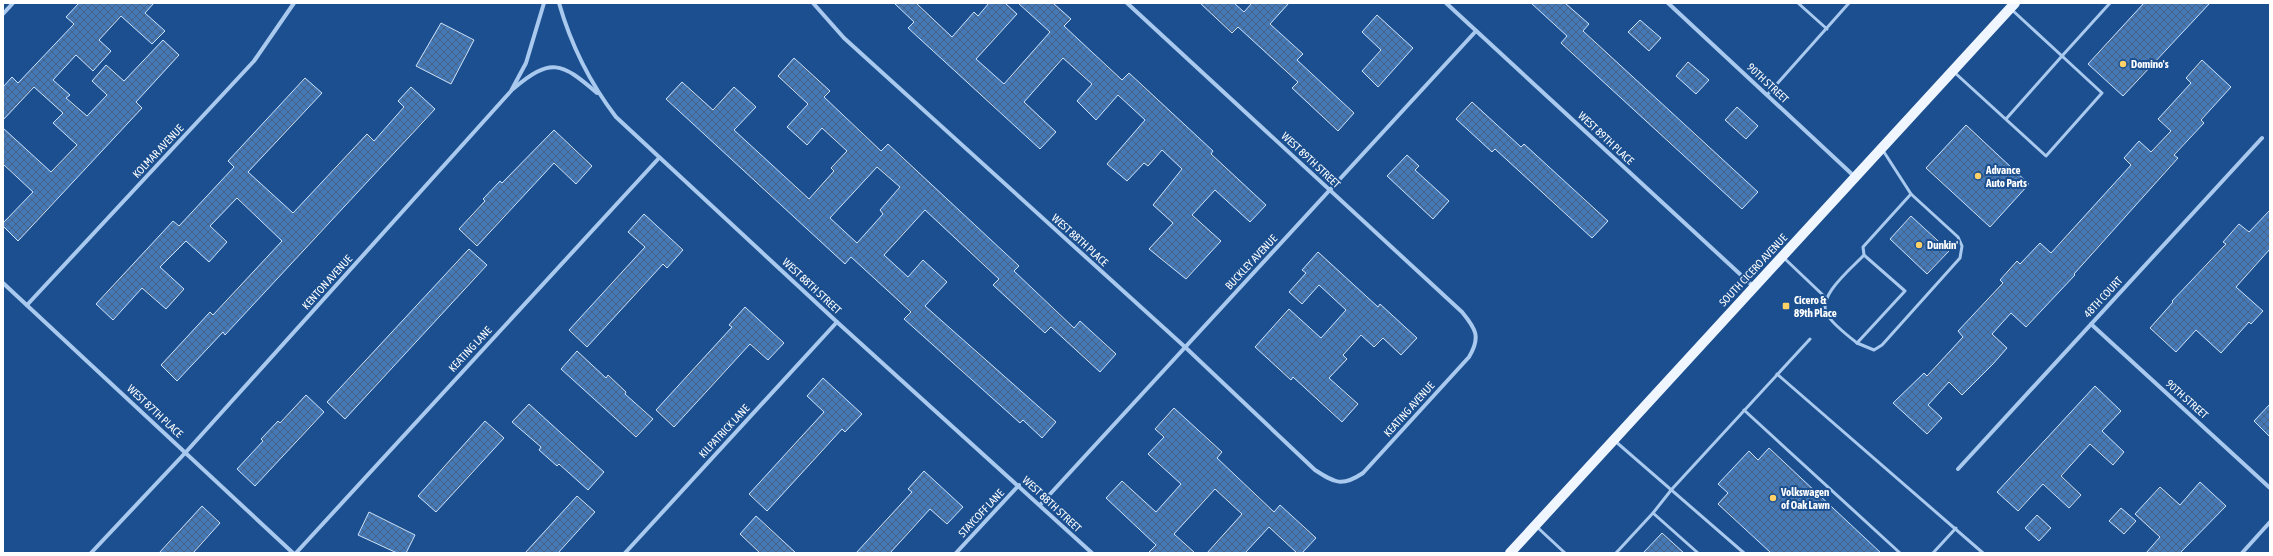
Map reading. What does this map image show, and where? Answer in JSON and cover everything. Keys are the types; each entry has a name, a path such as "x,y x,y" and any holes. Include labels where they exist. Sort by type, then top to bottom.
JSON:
{"main road":[{"name":"SOUTH CICERO AVENUE","path":"1510,553 1953,70 2010,5"}],"street":[{"path":"3,14 13,3"},
{"name":"KOLMAR AVENUE","path":"27,305 254,61 276,32 294,3"},
{"name":"KENTON AVENUE","path":"91,553 186,452 511,91 526,63 544,3"},
{"name":"WEST 88TH STREET","path":"558,3 582,65 599,95 616,117 658,158 837,322 1019,485 1092,553"},
{"name":"WEST 88TH PLACE","path":"813,3 844,38 1184,347 1316,470 1330,479 1342,483"},
{"name":"WEST 89TH STREET","path":"1127,3 1462,312 1473,326 1476,336"},
{"name":"WEST 89TH PLACE","path":"1446,3 1754,287"},
{"name":"90TH STREET","path":"1668,3 1855,177"},
{"name":"BUCKLEY AVENUE","path":"1040,505 1476,30"},
{"path":"511,91 528,76 539,70 550,67 574,73 599,95"},
{"name":"48TH COURT","path":"1958,469 2262,138"},
{"name":"KEATING LANE","path":"294,553 658,158"},
{"name":"WEST 87TH PLACE","path":"3,283 294,553"},
{"name":"KILPATRICK LANE","path":"625,553 837,322"},
{"name":"90TH STREET","path":"2091,324 2270,488"},
{"name":"KEATING AVENUE","path":"1342,483 1352,480 1363,473 1374,462 1469,357 1476,346 1476,336"},
{"name":"STAYCOFF LANE","path":"956,553 1019,485"},
{"path":"2242,553 2270,522"}],"lane":[{"path":"1798,3 1827,29"},
{"path":"1767,95 1849,3"},
{"path":"2006,119 2110,3"},
{"path":"1953,70 2046,156 2102,93 2010,5"},
{"path":"1864,255 1826,297 1823,306 1827,316 1857,343 1874,350 1882,345 1960,258 1962,246 1958,237 1911,194 1881,148"},
{"path":"1857,343 1905,291 1864,255 1863,247 1911,194"},
{"path":"1782,256 1826,297"},
{"path":"1616,553 1653,513 1672,489 1810,339"},
{"path":"1777,374 1983,553"},
{"path":"1744,410 1900,553"},
{"path":"1614,440 1744,553"},
{"path":"1653,513 1698,553"},
{"path":"1536,526 1565,553"},
{"path":"1933,553 1956,528"}],"building":[{"path":"79,3 154,3 145,13 165,31 152,44 121,16 99,40 111,51 93,71 76,55 53,80 70,95 66,98 87,116 107,95 92,81 106,65 124,81 163,40 179,55 136,102 142,108 18,241 3,226 3,223 33,192 3,164 3,128 51,172 77,145 53,123 63,113 34,87 3,120 3,87 12,77 18,83 74,24 66,17"},
{"path":"894,3 916,3 952,37 974,12 978,16 989,3 1005,3 1017,14 976,59 1004,84 1050,32 1018,3 1053,3 1071,19 1064,26 1122,80 1129,73 1213,151 1211,154 1266,205 1250,222 1215,190 1192,215 1221,241 1186,279 1149,249 1173,223 1153,205 1182,169 1162,150 1148,166 1144,163 1127,181 1107,164 1145,120 1118,95 1096,120 1077,101 1092,84 1063,58 1024,102 1056,132 1040,149 908,28 914,22"},
{"path":"1200,3 1234,3 1244,12 1252,3 1289,3 1270,24 1303,54 1297,60 1354,113 1338,131 1292,88 1298,82 1238,27 1232,33"},
{"path":"1531,3 1565,3 1589,24 1583,31 1758,192 1742,209 1561,43 1567,36"},
{"path":"2144,3 2210,3 2123,96 2088,64"},
{"path":"1377,15 1413,48 1378,87 1362,71 1381,50 1362,32"},
{"path":"1640,20 1661,38 1649,51 1628,32"},
{"path":"441,23 474,40 451,84 416,66"},
{"path":"794,58 830,91 824,97 881,151 888,144 1019,266 1014,271 1074,328 1080,321 1116,354 1100,372 1051,327 1045,333 993,285 999,279 925,210 884,255 908,277 923,260 947,282 925,306 1056,422 1042,438 1023,420 1020,423 904,319 911,312 851,257 845,264 666,99 682,82 713,110 734,87 756,107 734,130 809,199 834,171 831,168 847,151 822,128 807,145 787,127 808,104 778,76","holes":["877,167 900,187 880,210 883,214 857,243 830,218"]},
{"path":"2202,60 2231,87 2201,120 2204,123 2174,155 2178,158 2074,274 2075,275 2026,327 2011,313 1992,334 2007,348 1993,364 1962,395 1949,382 1928,405 1942,418 1927,434 1893,403 1924,373 1927,376 1963,337 1958,331 2003,283 2000,280 2017,261 2020,264 2040,243 2051,253 2131,165 2124,158 2139,141 2151,152 2171,131 2158,119 2191,83 2186,78"},
{"path":"1688,62 1709,80 1696,94 1676,76"},
{"path":"305,78 322,93 248,172 293,213 367,134 374,141 404,107 398,101 411,87 435,109 225,335 223,332 177,381 161,365 210,312 213,315 282,241 237,198 210,226 227,242 209,262 186,241 160,267 184,289 166,309 142,288 113,320 96,304 173,221 179,226 234,167 228,161"},
{"path":"1472,102 1521,147 1524,144 1608,221 1592,238 1495,149 1492,152 1456,119"},
{"path":"1737,107 1758,126 1746,139 1725,120"},
{"name":"Advance Auto Parts","path":"1966,125 2029,184 1990,227 1926,168"},
{"path":"554,130 592,166 576,184 554,163 477,246 459,229 485,201 483,199 500,181 502,183"},
{"path":"1407,155 1419,166 1415,170 1449,201 1433,219 1387,176"},
{"path":"2270,210 2270,249 2236,287 2263,311 2251,324 2249,322 2221,353 2196,330 2176,352 2150,328 2173,302 2172,301 2226,244 2223,242 2239,224 2249,232"},
{"path":"644,214 683,250 667,268 663,264 587,347 569,330 645,247 628,232"},
{"name":"Dunkin'","path":"1911,216 1949,251 1927,274 1890,239"},
{"path":"469,249 487,265 345,419 327,402"},
{"path":"1318,252 1378,307 1380,304 1417,338 1401,355 1383,338 1374,347 1361,335 1343,355 1347,359 1329,378 1358,404 1342,422 1293,377 1291,380 1255,347 1289,309 1321,338 1346,310 1319,285 1302,304 1289,292 1306,273 1302,270"},
{"path":"745,307 784,343 768,360 750,344 674,427 656,410 732,327 729,325"},
{"path":"577,351 606,378 608,375 626,392 625,394 653,419 636,437 561,369"},
{"path":"823,378 862,414 845,432 842,429 767,511 749,494 824,412 807,396"},
{"path":"2095,386 2121,411 2102,431 2124,452 2113,465 2090,444 2061,476 2081,495 2069,508 2043,484 2018,511 1997,492"},
{"path":"306,395 324,412 255,486 237,469 263,441 261,439 278,421 280,423"},
{"path":"529,404 604,472 588,490 559,464 557,466 539,450 541,447 512,422"},
{"path":"2270,404 2270,437 2254,421"},
{"path":"1174,408 1222,452 1217,458 1274,512 1280,505 1316,538 1302,553 1297,553 1269,527 1245,553 1207,553 1242,514 1215,489 1174,534 1195,553 1148,553 1156,545 1106,498 1122,481 1156,512 1181,484 1148,454 1164,437 1155,429"},
{"path":"485,421 504,438 436,512 418,496"},
{"name":"Volkswagen of Oak Lawn","path":"1769,448 1881,553 1771,553 1718,504 1728,493 1718,484 1749,451 1758,460"},
{"path":"924,471 963,507 947,524 930,509 890,553 856,553 912,492 908,489"},
{"path":"2200,482 2226,506 2180,553 2146,553 2160,537 2135,514 2160,487 2180,505"},
{"path":"577,496 595,512 558,553 525,553"},
{"path":"202,506 220,523 193,553 159,553"},
{"path":"2121,508 2136,521 2124,534 2109,521"},
{"path":"369,512 415,535 406,553 397,553 358,535"},
{"path":"2037,515 2051,528 2039,541 2025,528"},
{"path":"756,516 796,553 760,553 740,534"},
{"path":"1662,533 1684,553 1643,553"}],"place":[{"name":"Domino's","path":"2123,64"},
{"name":"Advance Auto Parts","path":"1978,176"},
{"name":"Dunkin'","path":"1919,245"},
{"name":"Cicero & 89th Place","path":"1786,306"},
{"name":"Volkswagen of Oak Lawn","path":"1773,498"}]}
